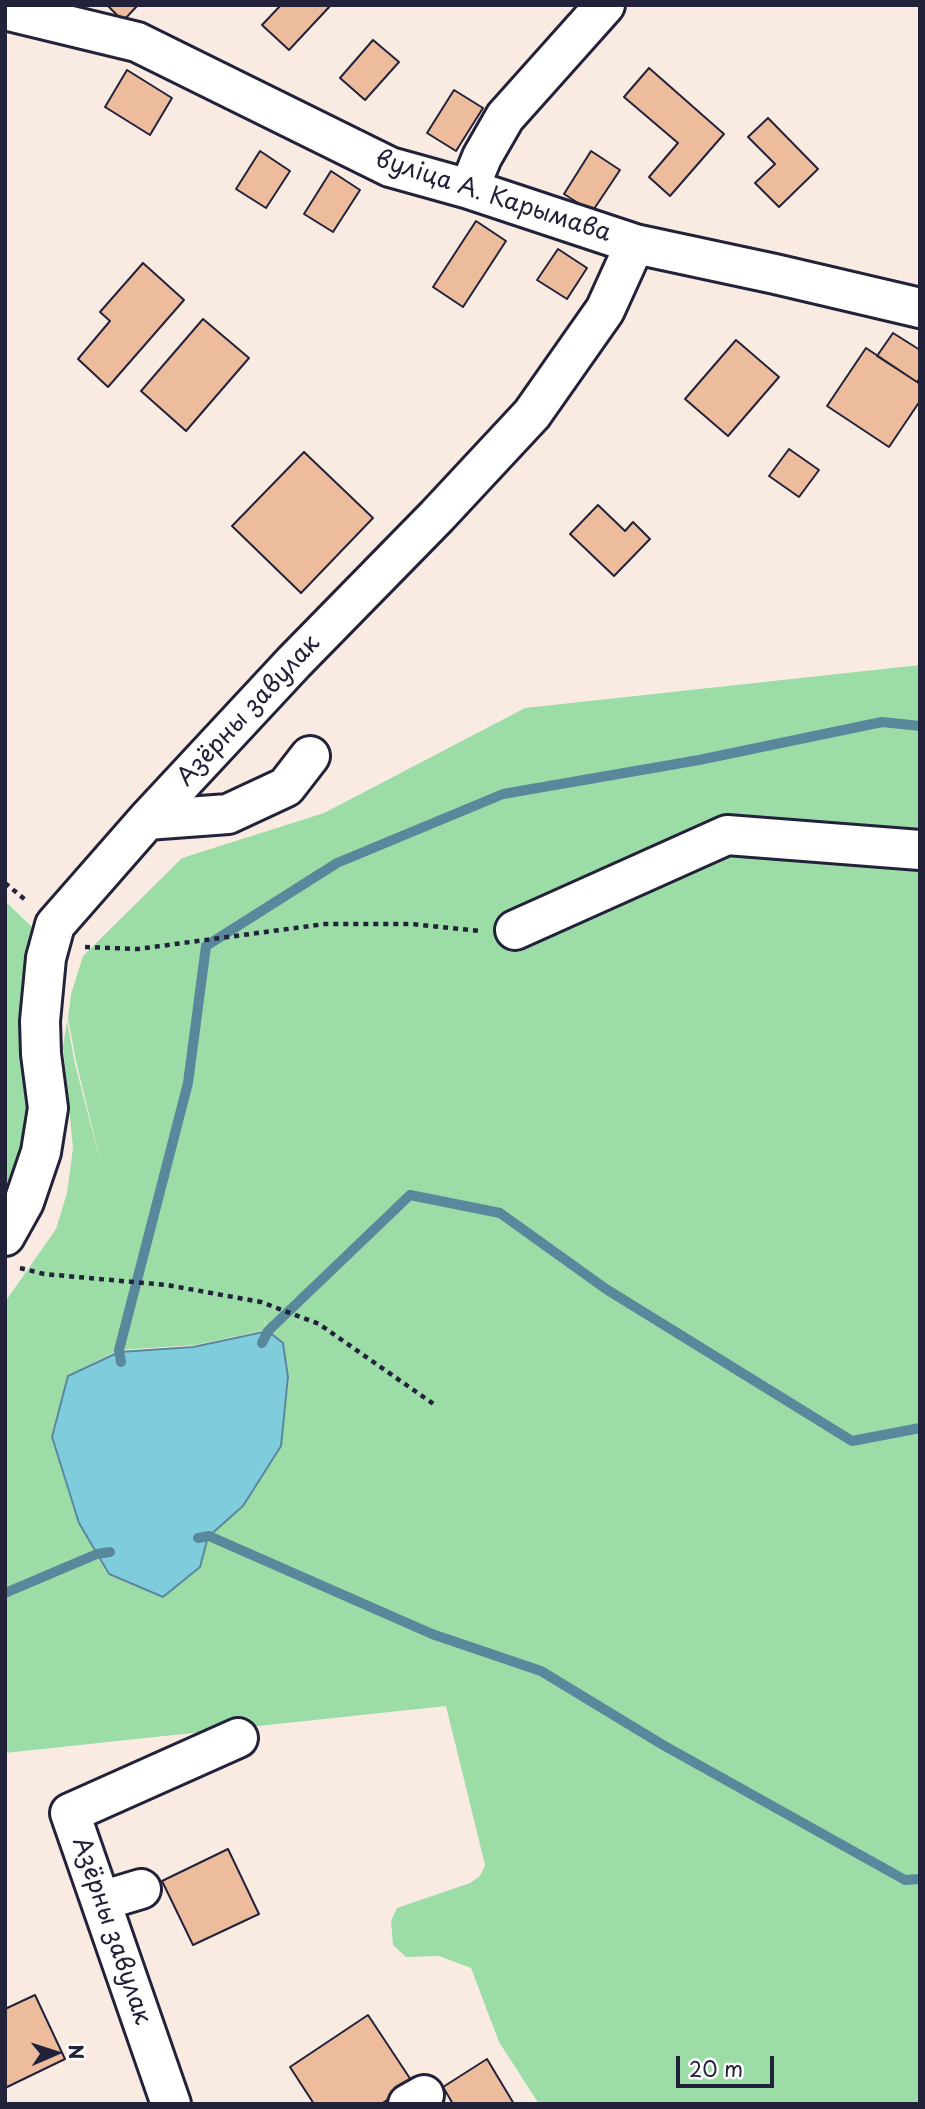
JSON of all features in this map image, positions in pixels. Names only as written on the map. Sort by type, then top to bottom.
[{"type":"street","points":[[469,189],[482,157],[505,117],[605,5]]},
{"type":"street","name":"вуліца А. Карымава","points":[[5,10],[136,42],[390,167],[469,189],[635,244],[920,308]]},
{"type":"street","name":"Азёрны завулак","points":[[12,1252],[43,1141],[48,1108],[40,1021],[46,958],[55,925],[147,820],[294,662],[532,414],[605,310],[635,244]]},
{"type":"street","points":[[147,820],[228,814],[286,787],[310,756]]},
{"type":"street","points":[[515,930],[727,835],[920,850]]},
{"type":"street","name":"Азёрны завулак","points":[[171,2104],[70,1813],[238,1738]]},
{"type":"street","points":[[101,1902],[141,1889]]},
{"type":"path","points":[[49,947],[138,949],[325,924],[412,924],[468,931],[515,930]]},
{"type":"path","points":[[12,1252],[44,1274],[167,1285],[261,1302],[318,1324],[435,1405]]},
{"type":"green space","points":[[920,665],[920,2104],[539,2104],[499,2042],[471,1968],[439,1956],[406,1957],[393,1945],[391,1921],[397,1908],[470,1883],[480,1876],[485,1865],[446,1706],[5,1753],[5,1599],[25,1578],[5,1597],[5,1302],[56,1229],[67,1193],[73,1148],[63,1047],[67,1021],[75,1064],[102,1168],[68,1019],[71,994],[83,956],[182,858],[324,813],[525,708]],"holes":[[[263,1313],[267,1330],[284,1343],[289,1378],[281,1446],[243,1507],[209,1536],[199,1568],[163,1598],[108,1575],[78,1522],[51,1437],[68,1375],[119,1350],[195,1345],[266,1330]]]},
{"type":"green space","points":[[5,901],[33,928],[21,1019],[30,1136],[5,1202]]},
{"type":"water","points":[[268,1331],[283,1343],[288,1377],[281,1446],[243,1506],[208,1537],[200,1567],[163,1597],[109,1574],[79,1523],[52,1437],[68,1376],[119,1352],[193,1347]]},
{"type":"building","points":[[107,5],[138,5],[123,21]]},
{"type":"building","points":[[281,5],[331,5],[289,50],[262,25]]},
{"type":"building","points":[[373,40],[399,62],[365,100],[340,78]]},
{"type":"building","points":[[649,68],[724,134],[670,196],[649,177],[678,143],[624,97]]},
{"type":"building","points":[[127,70],[172,98],[150,135],[105,107]]},
{"type":"building","points":[[454,90],[483,108],[456,151],[427,133]]},
{"type":"building","points":[[768,118],[818,169],[779,207],[755,183],[775,164],[748,137]]},
{"type":"building","points":[[260,151],[290,171],[266,208],[236,189]]},
{"type":"building","points":[[591,151],[620,170],[592,212],[564,194]]},
{"type":"building","points":[[331,171],[360,190],[333,232],[304,214]]},
{"type":"building","points":[[476,221],[506,241],[463,307],[433,287]]},
{"type":"building","points":[[558,249],[587,268],[567,299],[537,280]]},
{"type":"building","points":[[143,263],[184,300],[108,387],[78,359],[110,321],[100,312]]},
{"type":"building","points":[[203,319],[249,358],[186,431],[141,391]]},
{"type":"building","points":[[893,333],[920,350],[920,378],[917,382],[877,356]]},
{"type":"building","points":[[736,340],[779,377],[728,436],[685,399]]},
{"type":"building","points":[[866,348],[920,384],[920,401],[889,447],[827,406]]},
{"type":"building","points":[[789,449],[819,470],[799,497],[769,476]]},
{"type":"building","points":[[304,452],[373,518],[301,593],[232,526]]},
{"type":"building","points":[[598,505],[625,531],[633,522],[650,539],[614,576],[570,534]]},
{"type":"building","points":[[228,1849],[259,1914],[193,1945],[162,1881]]},
{"type":"building","points":[[35,1995],[65,2059],[5,2088],[5,2009]]},
{"type":"building","points":[[368,2015],[413,2083],[381,2104],[314,2104],[290,2067]]},
{"type":"building","points":[[487,2059],[514,2104],[453,2104],[443,2087]]},
{"type":"waterway","points":[[121,1362],[119,1350],[188,1083],[206,946],[337,863],[503,794],[699,760],[882,722],[920,726]]},
{"type":"waterway","points":[[262,1343],[268,1331],[410,1195],[500,1213],[606,1289],[852,1441],[920,1428]]},
{"type":"waterway","points":[[198,1538],[209,1536],[432,1634],[541,1671],[663,1745],[905,1880],[920,1879]]},
{"type":"waterway","points":[[5,1593],[97,1554],[110,1552]]}]
